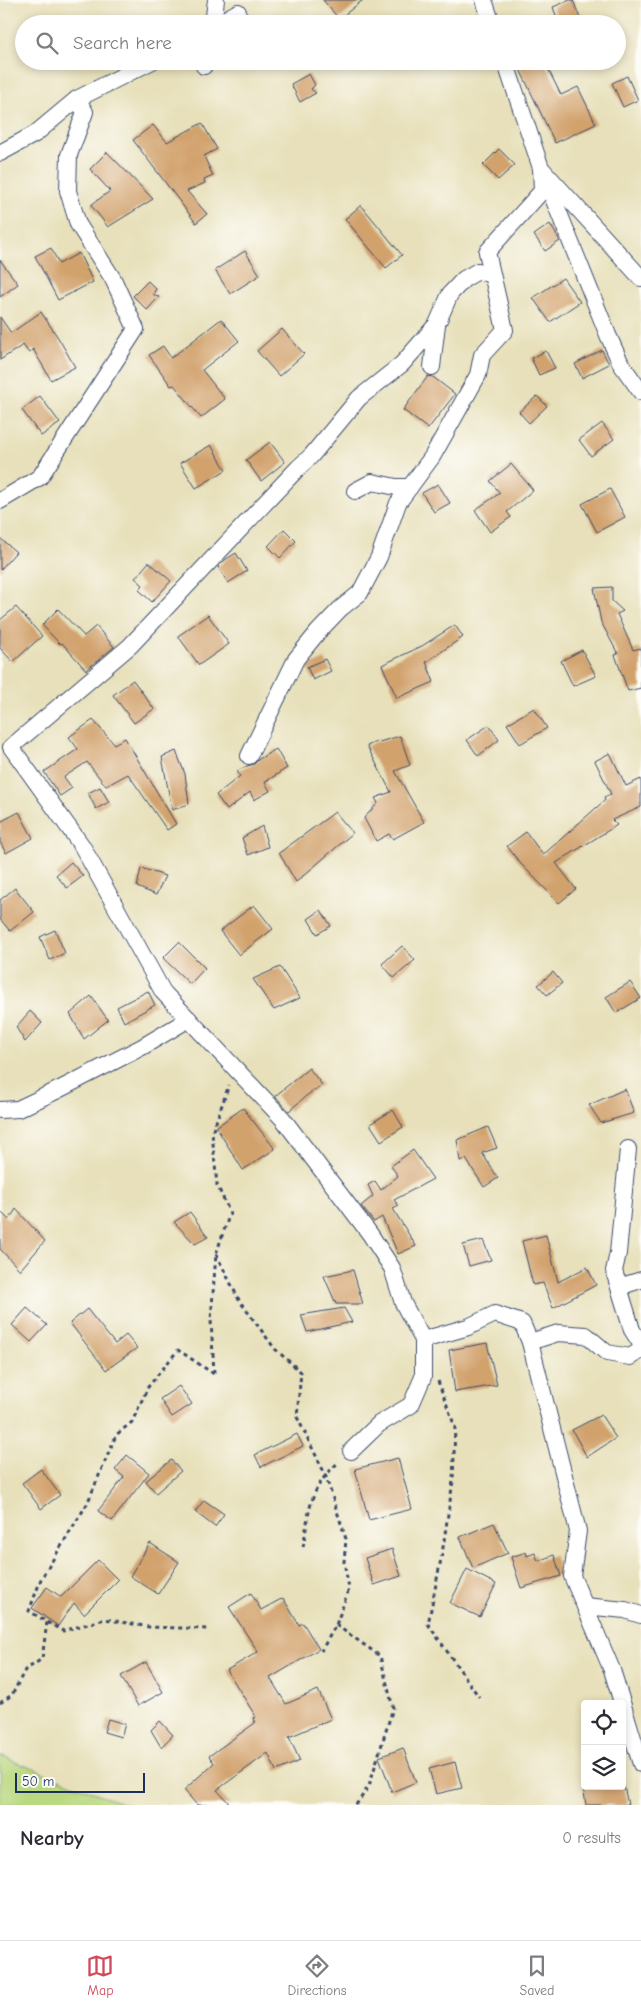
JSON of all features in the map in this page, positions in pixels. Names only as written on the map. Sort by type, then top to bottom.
[{"type":"street","points":[[214,15],[216,0]]},
{"type":"street","points":[[484,0],[489,15]]},
{"type":"street","points":[[233,15],[238,12]]},
{"type":"street","points":[[0,153],[36,134],[77,100],[135,70]]},
{"type":"street","points":[[508,70],[541,168],[608,335],[621,364],[641,392]]},
{"type":"street","points":[[0,501],[40,477],[136,329],[113,279],[78,224],[68,191],[69,156],[85,112],[77,100]]},
{"type":"street","points":[[249,756],[296,659],[340,609],[360,593],[379,557],[398,503],[432,457],[478,375],[482,355],[505,330],[487,252],[542,191],[541,168]]},
{"type":"street","points":[[541,168],[641,278]]},
{"type":"street","points":[[432,367],[437,324],[450,294],[464,279],[478,271],[492,275]]},
{"type":"street","points":[[351,1451],[379,1424],[411,1405],[423,1377],[424,1340],[403,1303],[392,1268],[370,1234],[282,1119],[237,1068],[163,992],[82,846],[6,743],[130,646],[311,456],[359,398],[402,364],[437,324]]},
{"type":"street","points":[[355,491],[372,482],[396,487],[410,487]]},
{"type":"street","points":[[0,1110],[18,1109],[58,1090],[142,1048],[189,1019]]},
{"type":"street","points":[[628,1149],[618,1253],[614,1270],[632,1330],[641,1344]]},
{"type":"street","points":[[619,1287],[641,1280]]},
{"type":"street","points":[[424,1340],[468,1326],[495,1314],[522,1323],[530,1342],[578,1531],[572,1576],[612,1670],[641,1764]]},
{"type":"street","points":[[530,1342],[558,1333],[586,1335],[607,1353],[630,1357],[641,1350]]},
{"type":"street","points":[[585,1606],[625,1610],[641,1615]]},
{"type":"path","points":[[209,1629],[149,1627],[105,1619],[63,1631],[29,1611],[42,1579],[87,1504],[116,1435],[132,1422],[148,1387],[178,1350],[214,1374],[211,1320],[216,1254],[230,1213],[217,1185],[212,1133],[222,1102],[237,1068]]},
{"type":"path","points":[[216,1254],[239,1300],[275,1349],[301,1372],[297,1417],[325,1474],[346,1538],[344,1562],[349,1589],[336,1625],[321,1651]]},
{"type":"path","points":[[436,1375],[455,1427],[453,1481],[442,1554],[428,1624],[479,1697]]},
{"type":"path","points":[[304,1547],[312,1496],[325,1474],[351,1451]]},
{"type":"path","points":[[0,1703],[12,1695],[25,1670],[42,1659],[47,1622]]},
{"type":"path","points":[[336,1625],[380,1656],[393,1708],[370,1786],[356,1805]]},
{"type":"green space","points":[[0,1756],[127,1805],[0,1805]]},
{"type":"building","points":[[323,0],[363,0],[344,15],[336,15]]},
{"type":"building","points":[[573,0],[579,15],[556,15],[553,7]]},
{"type":"building","points":[[520,70],[548,70],[561,95],[578,87],[596,124],[555,143]]},
{"type":"building","points":[[309,74],[315,85],[311,89],[316,93],[300,102],[291,84]]},
{"type":"building","points":[[627,76],[638,100],[623,107],[612,83]]},
{"type":"building","points":[[202,123],[217,149],[204,156],[213,176],[204,180],[205,183],[187,191],[207,214],[196,223],[133,140],[153,125],[167,142]]},
{"type":"building","points":[[499,149],[515,165],[498,180],[483,165]]},
{"type":"building","points":[[107,152],[153,199],[108,227],[91,205],[110,191],[90,169]]},
{"type":"building","points":[[361,205],[402,255],[386,268],[345,219]]},
{"type":"building","points":[[550,224],[560,241],[545,251],[534,235]]},
{"type":"building","points":[[51,248],[59,264],[79,253],[93,282],[58,300],[35,256]]},
{"type":"building","points":[[245,251],[260,275],[230,294],[215,270]]},
{"type":"building","points":[[0,260],[18,284],[0,297]]},
{"type":"building","points":[[563,278],[580,302],[550,322],[533,298]]},
{"type":"building","points":[[148,281],[156,289],[153,294],[159,297],[147,310],[133,296]]},
{"type":"building","points":[[41,312],[75,367],[51,380],[33,349],[29,353],[23,345],[0,360],[0,317],[11,333]]},
{"type":"building","points":[[221,319],[239,341],[202,370],[225,399],[201,418],[174,385],[171,386],[149,355],[163,346],[171,358]]},
{"type":"building","points":[[282,329],[304,354],[279,376],[257,351]]},
{"type":"building","points":[[602,350],[609,364],[582,378],[575,364]]},
{"type":"building","points":[[546,351],[555,368],[539,375],[531,358]]},
{"type":"building","points":[[428,376],[433,377],[455,394],[428,429],[403,410]]},
{"type":"building","points":[[40,396],[60,423],[41,436],[22,410]]},
{"type":"building","points":[[537,396],[547,406],[529,423],[519,412]]},
{"type":"building","points":[[602,423],[614,439],[591,456],[579,440]]},
{"type":"building","points":[[270,442],[285,462],[261,481],[246,460]]},
{"type":"building","points":[[211,445],[226,470],[196,488],[180,463]]},
{"type":"building","points":[[511,464],[533,490],[507,512],[511,517],[490,532],[475,510],[500,493],[490,481]]},
{"type":"building","points":[[438,484],[450,503],[434,512],[422,493]]},
{"type":"building","points":[[610,489],[625,517],[597,532],[582,504]]},
{"type":"building","points":[[284,529],[296,541],[280,558],[268,546]]},
{"type":"building","points":[[0,538],[16,552],[0,570]]},
{"type":"building","points":[[236,553],[247,571],[228,583],[218,567]]},
{"type":"building","points":[[149,562],[171,581],[152,602],[139,590],[143,585],[135,578]]},
{"type":"building","points":[[612,587],[612,601],[623,611],[617,614],[633,650],[641,648],[641,688],[628,691],[615,655],[618,654],[601,622],[594,588]]},
{"type":"building","points":[[16,607],[42,636],[13,662],[0,648],[0,620]]},
{"type":"building","points":[[58,609],[84,636],[96,626],[114,647],[86,670],[62,643],[60,644],[42,625]]},
{"type":"building","points":[[208,615],[229,644],[199,665],[178,636]]},
{"type":"building","points":[[455,625],[463,637],[426,662],[434,682],[397,698],[382,665],[422,646]]},
{"type":"building","points":[[582,650],[596,676],[573,686],[561,661]]},
{"type":"building","points":[[325,659],[331,671],[313,680],[307,667]]},
{"type":"building","points":[[133,680],[154,709],[134,723],[113,695]]},
{"type":"building","points":[[534,708],[547,728],[520,744],[507,724]]},
{"type":"building","points":[[93,720],[114,744],[125,738],[176,824],[167,830],[128,774],[106,786],[87,762],[64,777],[72,788],[60,796],[44,772],[78,749],[69,737]]},
{"type":"building","points":[[489,725],[499,740],[478,756],[467,740]]},
{"type":"building","points":[[400,736],[410,765],[395,771],[424,822],[393,839],[389,834],[376,841],[364,818],[378,803],[375,798],[391,792],[367,746],[378,741]]},
{"type":"building","points":[[276,749],[287,768],[265,782],[270,791],[254,800],[250,792],[227,810],[216,795],[240,776],[237,771],[254,764]]},
{"type":"building","points":[[176,751],[185,774],[189,804],[172,810],[162,757]]},
{"type":"building","points":[[610,753],[626,786],[641,779],[641,807],[612,820],[617,825],[556,863],[576,889],[559,903],[520,863],[507,846],[526,832],[543,855],[605,800],[604,797],[611,794],[595,761]]},
{"type":"building","points":[[100,787],[109,802],[96,809],[88,793]]},
{"type":"building","points":[[19,812],[33,838],[6,853],[0,842],[0,822]]},
{"type":"building","points":[[335,812],[353,833],[296,882],[279,853]]},
{"type":"building","points":[[262,826],[268,847],[248,855],[242,838]]},
{"type":"building","points":[[71,862],[83,876],[67,888],[56,875]]},
{"type":"building","points":[[141,868],[165,876],[156,895],[137,887]]},
{"type":"building","points":[[15,888],[34,912],[10,931],[0,919],[0,900]]},
{"type":"building","points":[[254,905],[273,929],[239,955],[220,931]]},
{"type":"building","points":[[321,910],[331,926],[317,934],[308,919]]},
{"type":"building","points":[[55,930],[65,953],[50,960],[40,937]]},
{"type":"building","points":[[179,942],[205,968],[190,984],[163,958]]},
{"type":"building","points":[[402,946],[415,960],[394,978],[382,964]]},
{"type":"building","points":[[280,967],[300,998],[274,1010],[253,979]]},
{"type":"building","points":[[553,972],[562,983],[547,995],[538,985]]},
{"type":"building","points":[[630,982],[641,998],[616,1013],[606,997]]},
{"type":"building","points":[[148,991],[155,1005],[124,1022],[117,1007]]},
{"type":"building","points":[[91,996],[108,1020],[84,1039],[70,1014]]},
{"type":"building","points":[[30,1011],[42,1023],[25,1042],[16,1027]]},
{"type":"building","points":[[309,1068],[322,1085],[289,1111],[275,1096]]},
{"type":"building","points":[[625,1089],[634,1113],[601,1123],[589,1105]]},
{"type":"building","points":[[243,1108],[275,1149],[243,1170],[216,1127]]},
{"type":"building","points":[[393,1110],[403,1127],[381,1141],[370,1124]]},
{"type":"building","points":[[488,1127],[497,1148],[482,1153],[498,1178],[484,1187],[466,1159],[460,1161],[457,1140]]},
{"type":"building","points":[[413,1150],[433,1179],[394,1200],[399,1206],[393,1209],[416,1246],[398,1254],[382,1217],[374,1222],[361,1206],[373,1196],[368,1185],[375,1181],[381,1190],[398,1176],[391,1166]]},
{"type":"building","points":[[16,1209],[45,1241],[20,1270],[0,1249],[0,1211],[9,1220]]},
{"type":"building","points":[[190,1212],[208,1237],[195,1244],[174,1222]]},
{"type":"building","points":[[546,1235],[558,1282],[587,1267],[596,1285],[553,1308],[543,1283],[533,1285],[522,1241]]},
{"type":"building","points":[[483,1240],[491,1260],[469,1266],[463,1245]]},
{"type":"building","points":[[353,1270],[363,1304],[336,1304],[324,1276]]},
{"type":"building","points":[[27,1308],[47,1325],[31,1342],[12,1325]]},
{"type":"building","points":[[344,1308],[352,1322],[307,1332],[301,1315]]},
{"type":"building","points":[[87,1309],[115,1344],[126,1335],[137,1348],[106,1370],[70,1323]]},
{"type":"building","points":[[487,1343],[497,1385],[455,1392],[449,1350]]},
{"type":"building","points":[[179,1386],[192,1404],[172,1417],[160,1399]]},
{"type":"building","points":[[601,1415],[616,1438],[587,1457],[572,1430]]},
{"type":"building","points":[[297,1434],[303,1446],[261,1467],[255,1455]]},
{"type":"building","points":[[127,1455],[149,1473],[112,1521],[98,1511],[124,1477],[115,1470]]},
{"type":"building","points":[[398,1458],[412,1509],[369,1520],[355,1469]]},
{"type":"building","points":[[171,1460],[181,1471],[156,1493],[146,1481]]},
{"type":"building","points":[[41,1469],[60,1495],[41,1509],[22,1483]]},
{"type":"building","points":[[204,1500],[224,1514],[215,1527],[195,1512]]},
{"type":"building","points":[[494,1523],[508,1553],[473,1568],[460,1537]]},
{"type":"building","points":[[150,1543],[179,1562],[158,1594],[130,1576]]},
{"type":"building","points":[[392,1549],[401,1576],[374,1585],[365,1558]]},
{"type":"building","points":[[526,1552],[527,1556],[535,1553],[538,1561],[554,1555],[561,1576],[521,1588],[511,1557]]},
{"type":"building","points":[[98,1560],[118,1580],[84,1614],[74,1603],[58,1626],[32,1608],[47,1587],[61,1597]]},
{"type":"building","points":[[467,1569],[496,1584],[480,1617],[450,1603]]},
{"type":"building","points":[[251,1593],[261,1610],[283,1598],[299,1625],[303,1623],[319,1649],[270,1678],[286,1704],[318,1690],[331,1719],[289,1737],[300,1761],[276,1771],[268,1753],[217,1790],[231,1805],[197,1805],[184,1790],[214,1763],[209,1756],[255,1723],[253,1718],[256,1717],[227,1670],[258,1652],[229,1607]]},
{"type":"building","points":[[146,1662],[163,1692],[138,1706],[121,1676]]},
{"type":"building","points":[[108,1719],[125,1724],[121,1737],[104,1732]]},
{"type":"building","points":[[160,1721],[173,1735],[161,1747],[151,1730]]},
{"type":"building","points":[[403,1748],[416,1782],[392,1792],[379,1757]]},
{"type":"building","points":[[455,1762],[462,1788],[436,1794],[429,1769]]},
{"type":"building","points":[[584,1790],[625,1790],[628,1805],[586,1805]]}]
